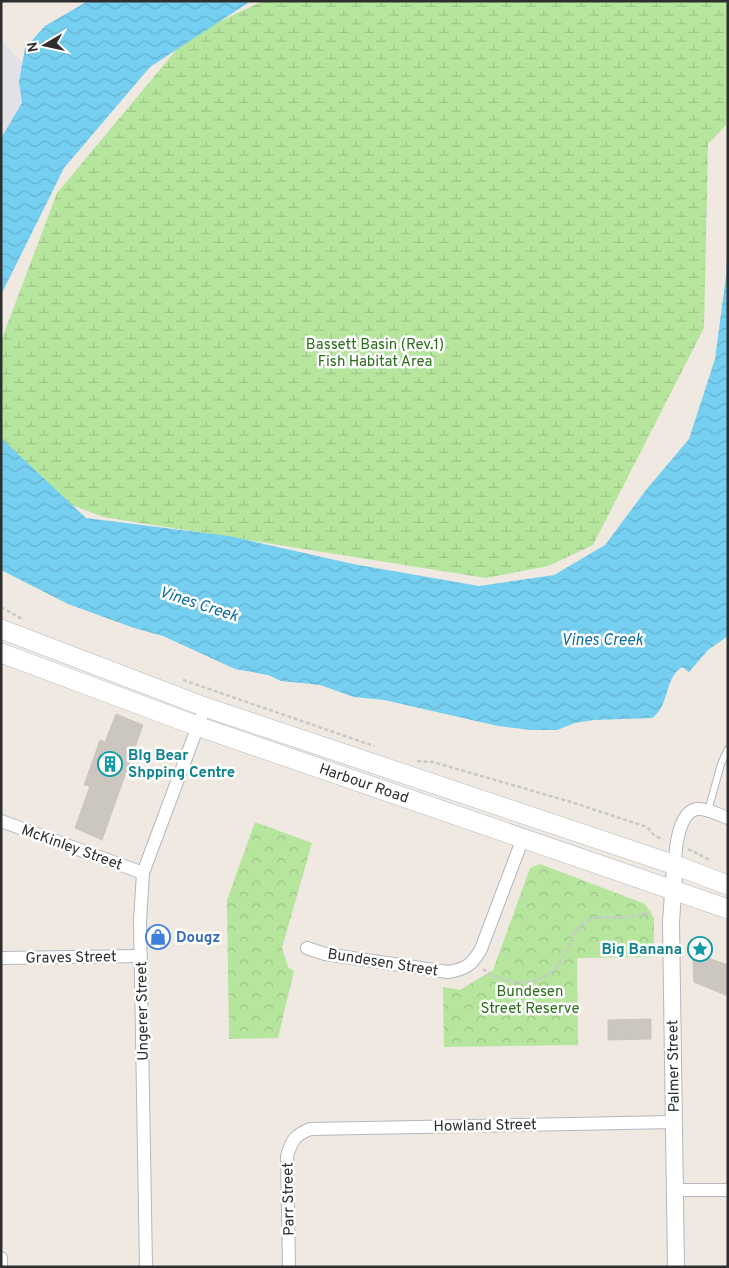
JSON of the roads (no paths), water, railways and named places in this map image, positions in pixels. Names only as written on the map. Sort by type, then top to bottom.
[{"type":"main road","name":"Harbour Road","points":[[1,629],[205,706],[728,885]]},
{"type":"main road","name":"Harbour Road","points":[[1,652],[197,726],[728,909]]},
{"type":"street","name":"Ungerer Street","points":[[146,1267],[140,921],[144,873],[205,706]]},
{"type":"street","points":[[674,865],[676,844],[685,818],[695,810],[708,811],[728,818]]},
{"type":"street","name":"McKinley Street","points":[[1,821],[144,873]]},
{"type":"street","name":"Bundesen Street","points":[[307,948],[325,954],[448,972],[460,970],[475,960],[481,949],[523,838]]},
{"type":"street","name":"Palmer Street","points":[[674,865],[671,922],[676,1267]]},
{"type":"street","name":"Graves Street","points":[[1,958],[141,956]]},
{"type":"street","name":"Howland Street","points":[[298,1134],[310,1129],[326,1128],[674,1122]]},
{"type":"street","name":"Parr Street","points":[[289,1267],[287,1156],[292,1142],[298,1134]]},
{"type":"street","points":[[675,1190],[728,1190]]},
{"type":"street","points":[[1,1258],[1,1267]]},
{"type":"lane","points":[[708,811],[721,764],[728,749]]},
{"type":"water","points":[[88,1],[251,1],[150,67],[64,168],[1,295],[1,138],[22,103],[19,82],[25,48],[45,26]]},
{"type":"water","name":"Vines Creek","points":[[728,237],[728,636],[708,650],[689,672],[682,667],[676,672],[669,685],[662,707],[652,718],[594,720],[575,723],[557,730],[531,730],[498,726],[384,700],[354,697],[320,685],[281,681],[268,675],[235,669],[163,636],[134,628],[68,604],[1,570],[1,438],[86,518],[229,536],[353,564],[479,586],[554,575],[605,545],[646,490],[689,439],[715,359],[726,276]]},
{"type":"place","name":"BIg Bear Shpping Centre","points":[[110,764]]},
{"type":"place","name":"Dougz","points":[[158,937]]},
{"type":"place","name":"Big Banana","points":[[700,949]]},
{"type":"park label","name":"Bassett Basin (Rev.1) Fish Habitat Area","points":[[375,352]]},
{"type":"park label","name":"Bundesen Street Reserve","points":[[530,1000]]}]
